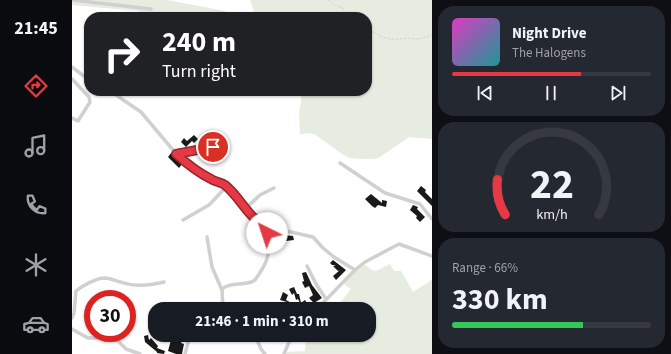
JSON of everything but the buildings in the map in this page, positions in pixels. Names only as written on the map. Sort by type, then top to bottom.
[{"type":"street","points":[[72,0],[151,9]]},
{"type":"street","points":[[72,67],[84,76]]},
{"type":"street","points":[[72,79],[84,92]]},
{"type":"street","points":[[72,118],[78,121],[90,102],[88,96]]},
{"type":"street","points":[[117,96],[141,112],[176,154],[204,175],[226,187],[255,219],[266,226],[313,237],[328,253],[354,270]]},
{"type":"street","points":[[176,154],[213,147]]},
{"type":"street","points":[[340,163],[385,193],[420,204],[432,218]]},
{"type":"street","points":[[183,220],[209,204],[226,187]]},
{"type":"street","points":[[245,209],[260,195],[274,188]]},
{"type":"street","points":[[222,290],[225,286],[252,282],[263,269],[267,262],[269,250],[266,226]]},
{"type":"street","points":[[207,237],[212,267],[222,290],[223,302]]},
{"type":"street","points":[[323,302],[354,270],[365,262],[400,244],[432,256]]},
{"type":"street","points":[[307,266],[326,299]]},
{"type":"street","points":[[72,318],[74,313],[76,291],[96,281],[104,278],[136,286],[164,282]]},
{"type":"street","points":[[72,329],[92,339],[107,334],[112,335],[126,349],[128,354]]},
{"type":"street","points":[[185,354],[188,342]]},
{"type":"street","points":[[258,342],[261,350],[265,354]]},
{"type":"street","points":[[284,354],[289,342]]},
{"type":"street","points":[[126,349],[140,354]]},
{"type":"path","points":[[329,0],[334,5],[343,8],[344,12]]},
{"type":"path","points":[[372,30],[388,39],[416,39],[432,36]]},
{"type":"shaded area","points":[[73,0],[167,0],[225,12],[140,12],[72,5]]},
{"type":"shaded area","points":[[250,0],[432,0],[432,139],[409,137],[380,157],[374,159],[362,159],[350,158],[342,154],[316,135],[310,133],[300,134],[299,111],[301,96],[372,96],[372,12],[254,12]]},
{"type":"shaded area","points":[[390,264],[394,271],[401,271],[413,292],[432,280],[432,354],[286,354],[287,352],[305,351],[306,342],[376,342],[376,302],[341,302],[351,289],[344,284],[356,270],[365,265],[376,271]]},
{"type":"route","points":[[213,147],[176,154],[204,175],[224,184],[250,215],[266,226],[267,233]]}]
